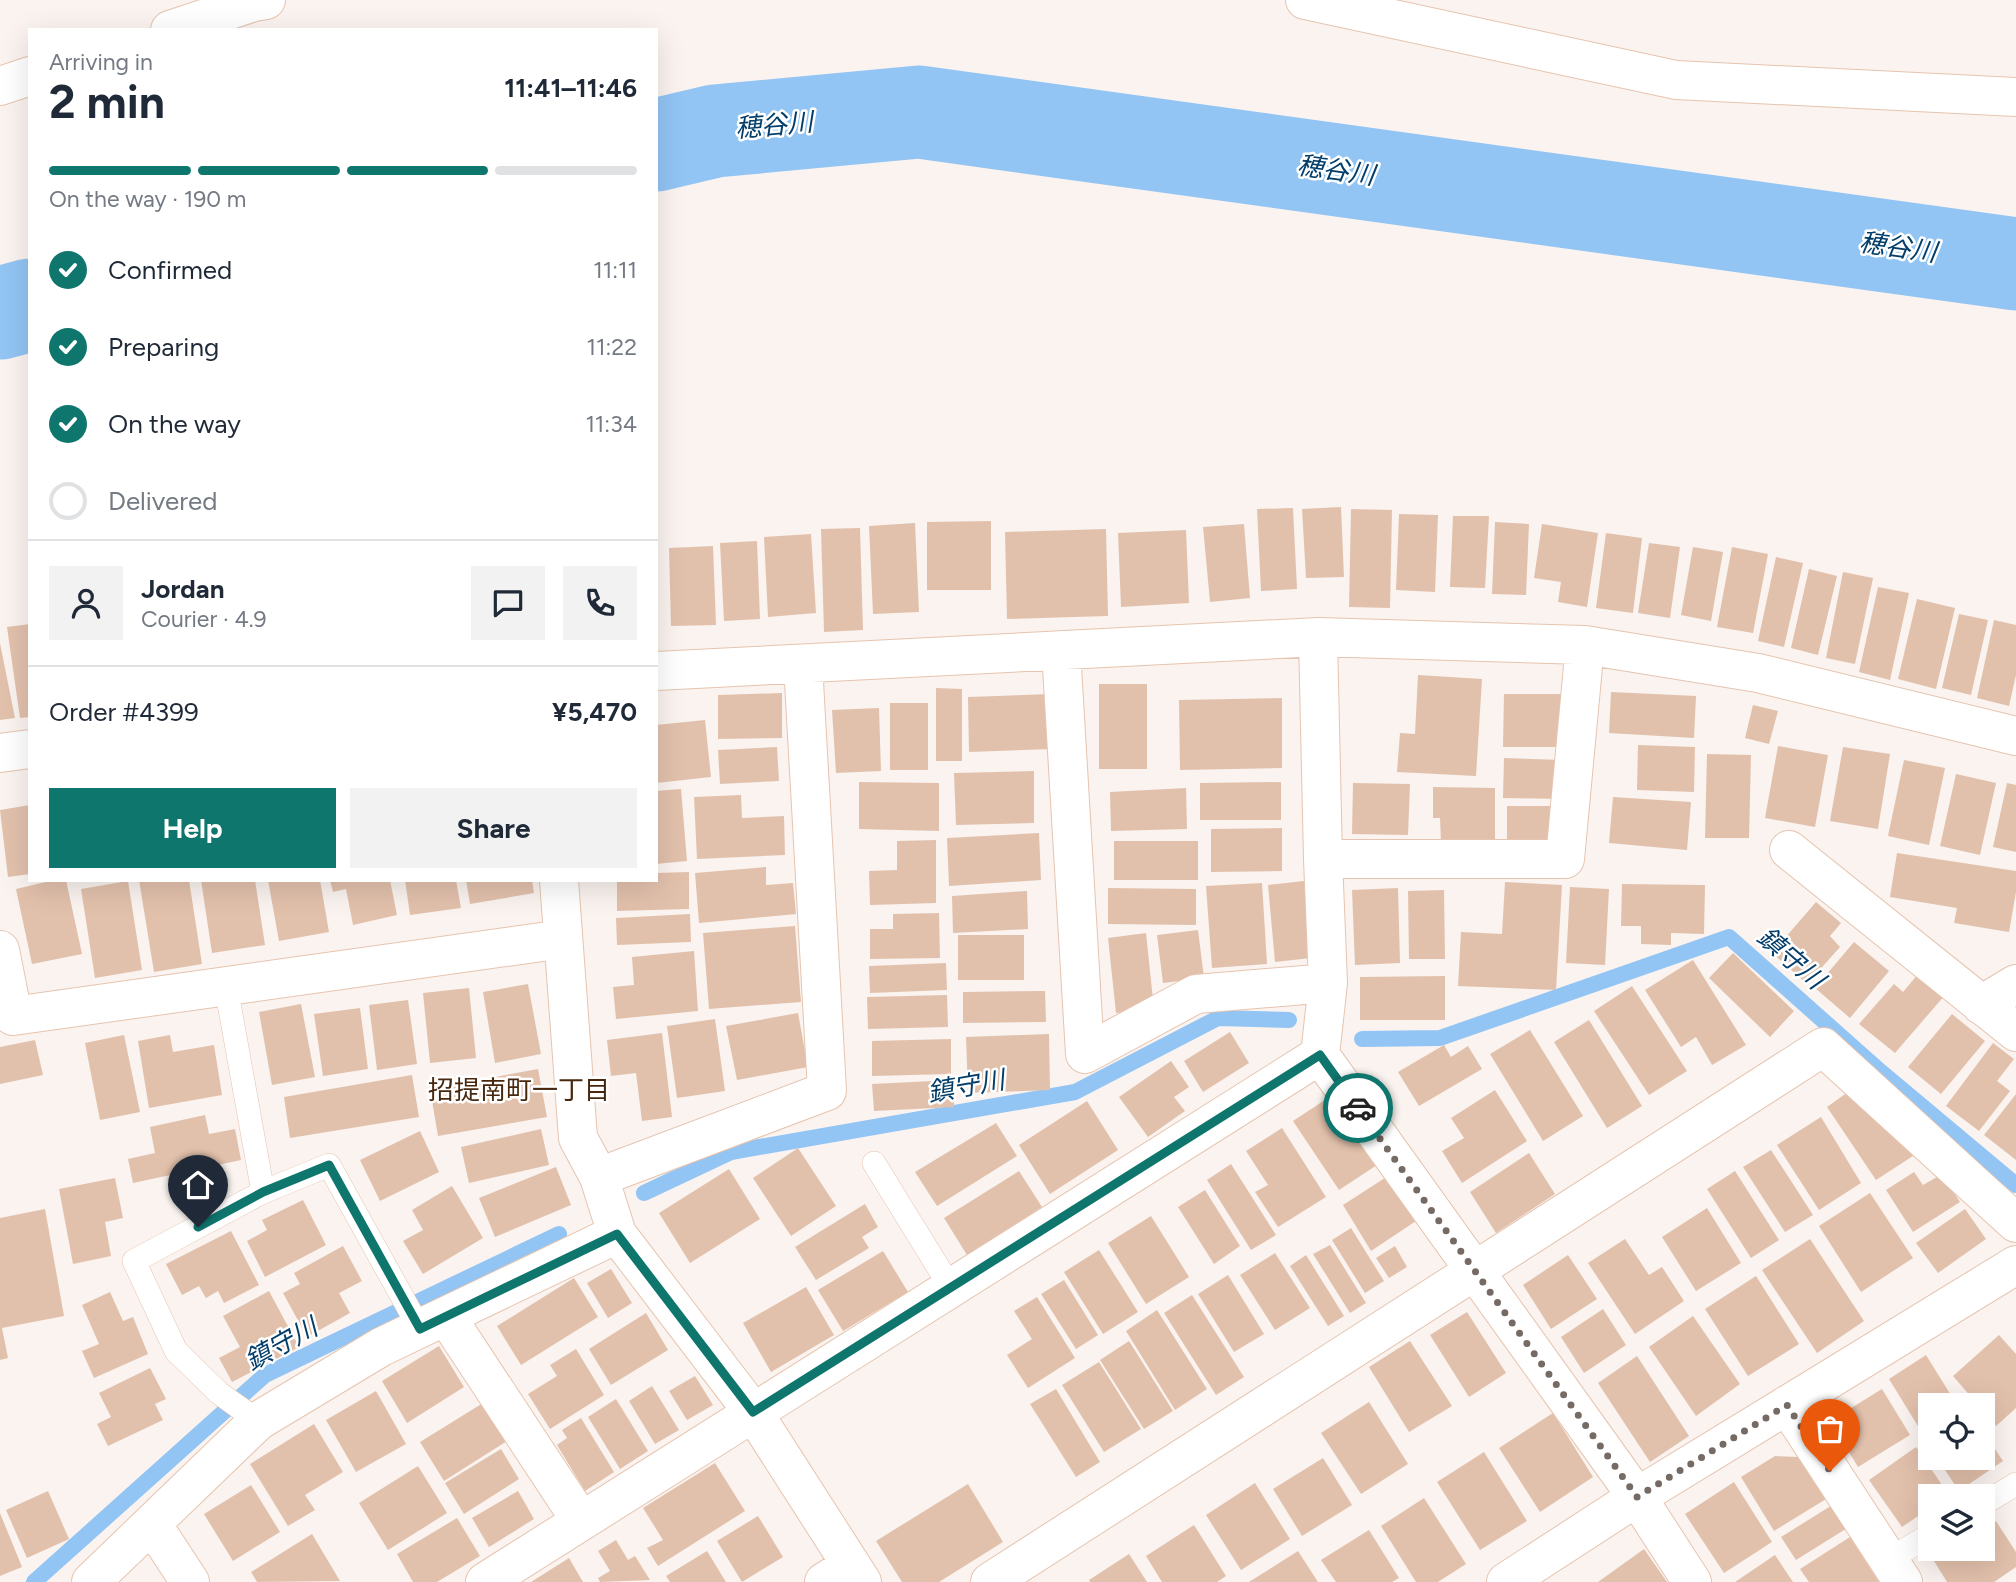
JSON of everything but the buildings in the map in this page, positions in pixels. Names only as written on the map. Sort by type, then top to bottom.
[{"type":"street","points":[[176,28],[266,0]]},
{"type":"street","points":[[1305,0],[1676,80],[2016,97]]},
{"type":"street","points":[[0,86],[28,77]]},
{"type":"street","points":[[1318,637],[1328,983],[1320,1055],[1637,1497],[1692,1582]]},
{"type":"street","points":[[658,671],[1318,637],[1585,645],[1758,673],[2016,736]]},
{"type":"street","points":[[1323,859],[1565,859],[1585,645]]},
{"type":"street","points":[[1061,650],[1085,1054],[1196,994],[1328,983]]},
{"type":"street","points":[[599,1177],[827,1091],[803,664]]},
{"type":"street","points":[[0,753],[28,749]]},
{"type":"street","points":[[1789,850],[2016,1032]]},
{"type":"street","points":[[559,882],[578,1138],[599,1177],[617,1234],[753,1412],[846,1576]]},
{"type":"street","points":[[0,950],[13,1017],[563,939]]},
{"type":"street","points":[[1981,1005],[2016,984]]},
{"type":"street","points":[[990,1582],[1823,1047],[2016,1223]]},
{"type":"street","points":[[485,1582],[1320,1055]]},
{"type":"street","points":[[91,1582],[152,1524],[251,1416],[381,1347],[420,1314],[617,1234]]},
{"type":"street","points":[[1506,1582],[1637,1497],[2016,1265]]},
{"type":"street","points":[[420,1314],[582,1521]]},
{"type":"street","points":[[1787,1405],[1896,1571]]},
{"type":"street","points":[[152,1524],[190,1582]]},
{"type":"lane","points":[[226,987],[263,1192]]},
{"type":"lane","points":[[874,1163],[951,1288]]},
{"type":"lane","points":[[251,1416],[219,1393],[176,1352],[134,1261],[263,1192],[329,1165],[420,1314]]},
{"type":"lane","points":[[1995,1497],[2016,1484]]},
{"type":"lane","points":[[1896,1571],[1918,1548]]},
{"type":"waterway","name":"穂谷川","points":[[658,145],[715,131],[919,112],[2016,264]]},
{"type":"waterway","name":"穂谷川","points":[[0,313],[28,306]]},
{"type":"waterway","name":"鎮守川","points":[[1362,1039],[1440,1038],[1729,937],[1881,1072],[2016,1185]]},
{"type":"waterway","name":"鎮守川","points":[[644,1193],[731,1152],[1075,1092],[1218,1018],[1289,1020]]},
{"type":"waterway","name":"鎮守川","points":[[34,1582],[265,1375],[559,1234]]},
{"type":"way so far","points":[[1358,1108],[1637,1497],[1787,1405],[1830,1471]]},
{"type":"district","name":"招提南町一丁目","points":[[519,1090]]},
{"type":"route","points":[[198,1227],[263,1192],[329,1165],[420,1329],[617,1234],[753,1412],[1320,1055],[1358,1108]]}]
